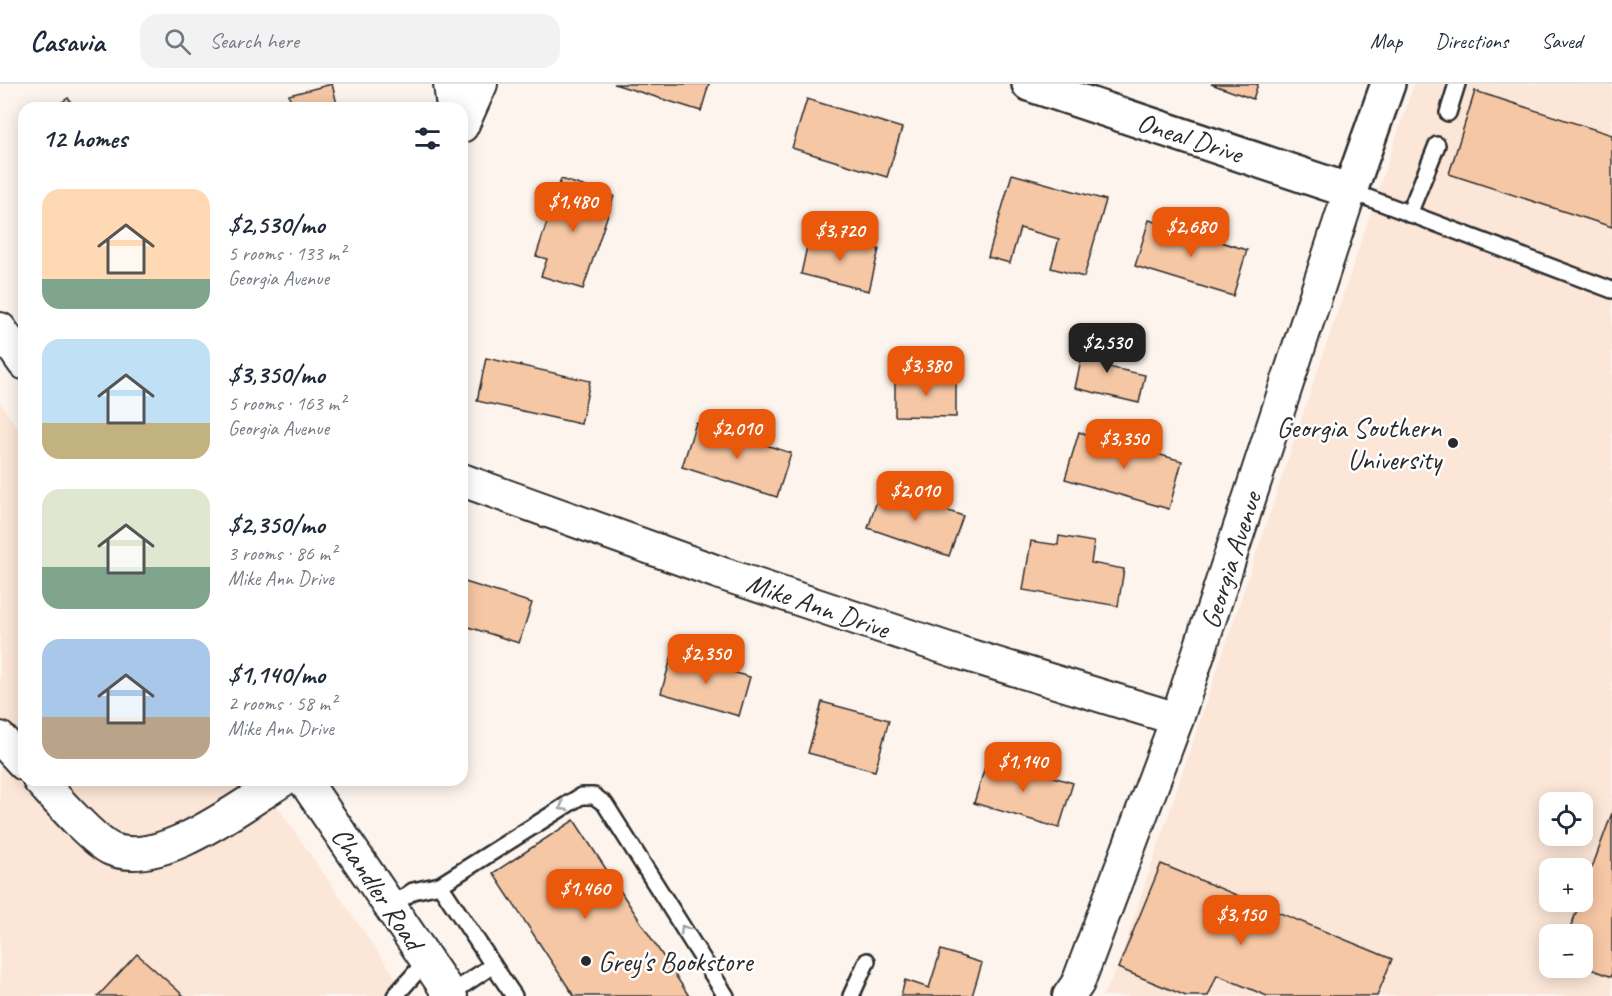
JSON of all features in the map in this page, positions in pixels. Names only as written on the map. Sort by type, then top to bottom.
[{"type":"street","points":[[450,84],[452,102]]},
{"type":"street","points":[[468,113],[481,84]]},
{"type":"street","name":"Oneal Drive","points":[[1029,84],[1350,190]]},
{"type":"street","name":"Georgia Avenue","points":[[1069,996],[1078,982],[1177,719],[1350,190],[1388,84]]},
{"type":"street","points":[[0,329],[18,354]]},
{"type":"street","name":"Mike Ann Drive","points":[[468,482],[723,574],[961,653],[1177,719]]},
{"type":"street","points":[[0,738],[18,758]]},
{"type":"street","points":[[45,786],[108,848],[125,854],[151,852],[186,839],[273,786]]},
{"type":"street","name":"Chandler Road","points":[[308,786],[451,995]]},
{"type":"lane","points":[[1448,113],[1457,84]]},
{"type":"lane","points":[[1409,214],[1437,145]]},
{"type":"lane","points":[[1350,190],[1612,290]]},
{"type":"lane","points":[[390,906],[412,891],[440,885],[581,796],[594,796],[605,804],[726,996]]},
{"type":"lane","points":[[440,885],[513,996]]},
{"type":"lane","points":[[395,996],[427,960]]},
{"type":"lane","points":[[851,996],[867,961]]},
{"type":"lane","points":[[451,995],[493,965]]},
{"type":"shaded area","name":"Georgia Southern University","points":[[1414,84],[1612,84],[1612,996],[1102,996],[1116,971]]},
{"type":"shaded area","points":[[0,403],[18,429],[18,786],[263,786],[408,996],[0,996]]},
{"type":"building","points":[[332,84],[336,102],[291,102],[289,95]]},
{"type":"building","points":[[614,84],[709,84],[701,111]]},
{"type":"building","points":[[1211,84],[1258,84],[1253,99]]},
{"type":"building","points":[[1475,91],[1612,135],[1612,227],[1449,174]]},
{"type":"building","points":[[807,99],[902,128],[887,177],[792,148]]},
{"type":"building","points":[[1012,174],[1106,200],[1084,277],[1051,268],[1059,239],[1020,228],[1010,263],[988,257]]},
{"type":"building","points":[[561,179],[614,196],[583,289],[541,276],[547,259],[536,256]]},
{"type":"building","points":[[1149,220],[1247,250],[1233,296],[1135,266]]},
{"type":"building","points":[[810,233],[879,249],[869,291],[801,274]]},
{"type":"building","points":[[1086,338],[1113,344],[1108,367],[1145,375],[1139,403],[1075,388]]},
{"type":"building","points":[[486,358],[590,381],[581,424],[477,401]]},
{"type":"building","points":[[895,378],[956,379],[956,417],[895,416]]},
{"type":"building","points":[[696,423],[791,453],[777,497],[682,467]]},
{"type":"building","points":[[1079,432],[1182,461],[1169,509],[1065,479]]},
{"type":"building","points":[[881,488],[963,516],[949,556],[868,528]]},
{"type":"building","points":[[1059,536],[1094,542],[1091,563],[1124,569],[1118,606],[1023,590],[1031,541],[1058,545]]},
{"type":"building","points":[[468,583],[532,603],[519,643],[468,627]]},
{"type":"building","points":[[672,655],[750,677],[739,716],[661,693]]},
{"type":"building","points":[[822,702],[889,720],[875,771],[808,753]]},
{"type":"building","points":[[988,757],[1073,783],[1059,828],[974,803]]},
{"type":"building","points":[[1612,813],[1612,977],[1593,970],[1593,924],[1572,924],[1576,912],[1593,912],[1593,865]]},
{"type":"building","points":[[574,820],[689,996],[574,996],[493,873]]},
{"type":"building","points":[[1161,864],[1392,959],[1377,996],[1267,996],[1217,975],[1208,996],[1186,996],[1118,968]]},
{"type":"building","points":[[941,950],[982,963],[972,996],[901,996],[905,980],[929,988]]},
{"type":"building","points":[[137,954],[184,996],[98,996]]},
{"type":"place","name":"Georgia Southern University","points":[[1453,443]]},
{"type":"place","name":"Grey's Bookstore","points":[[586,961]]}]
